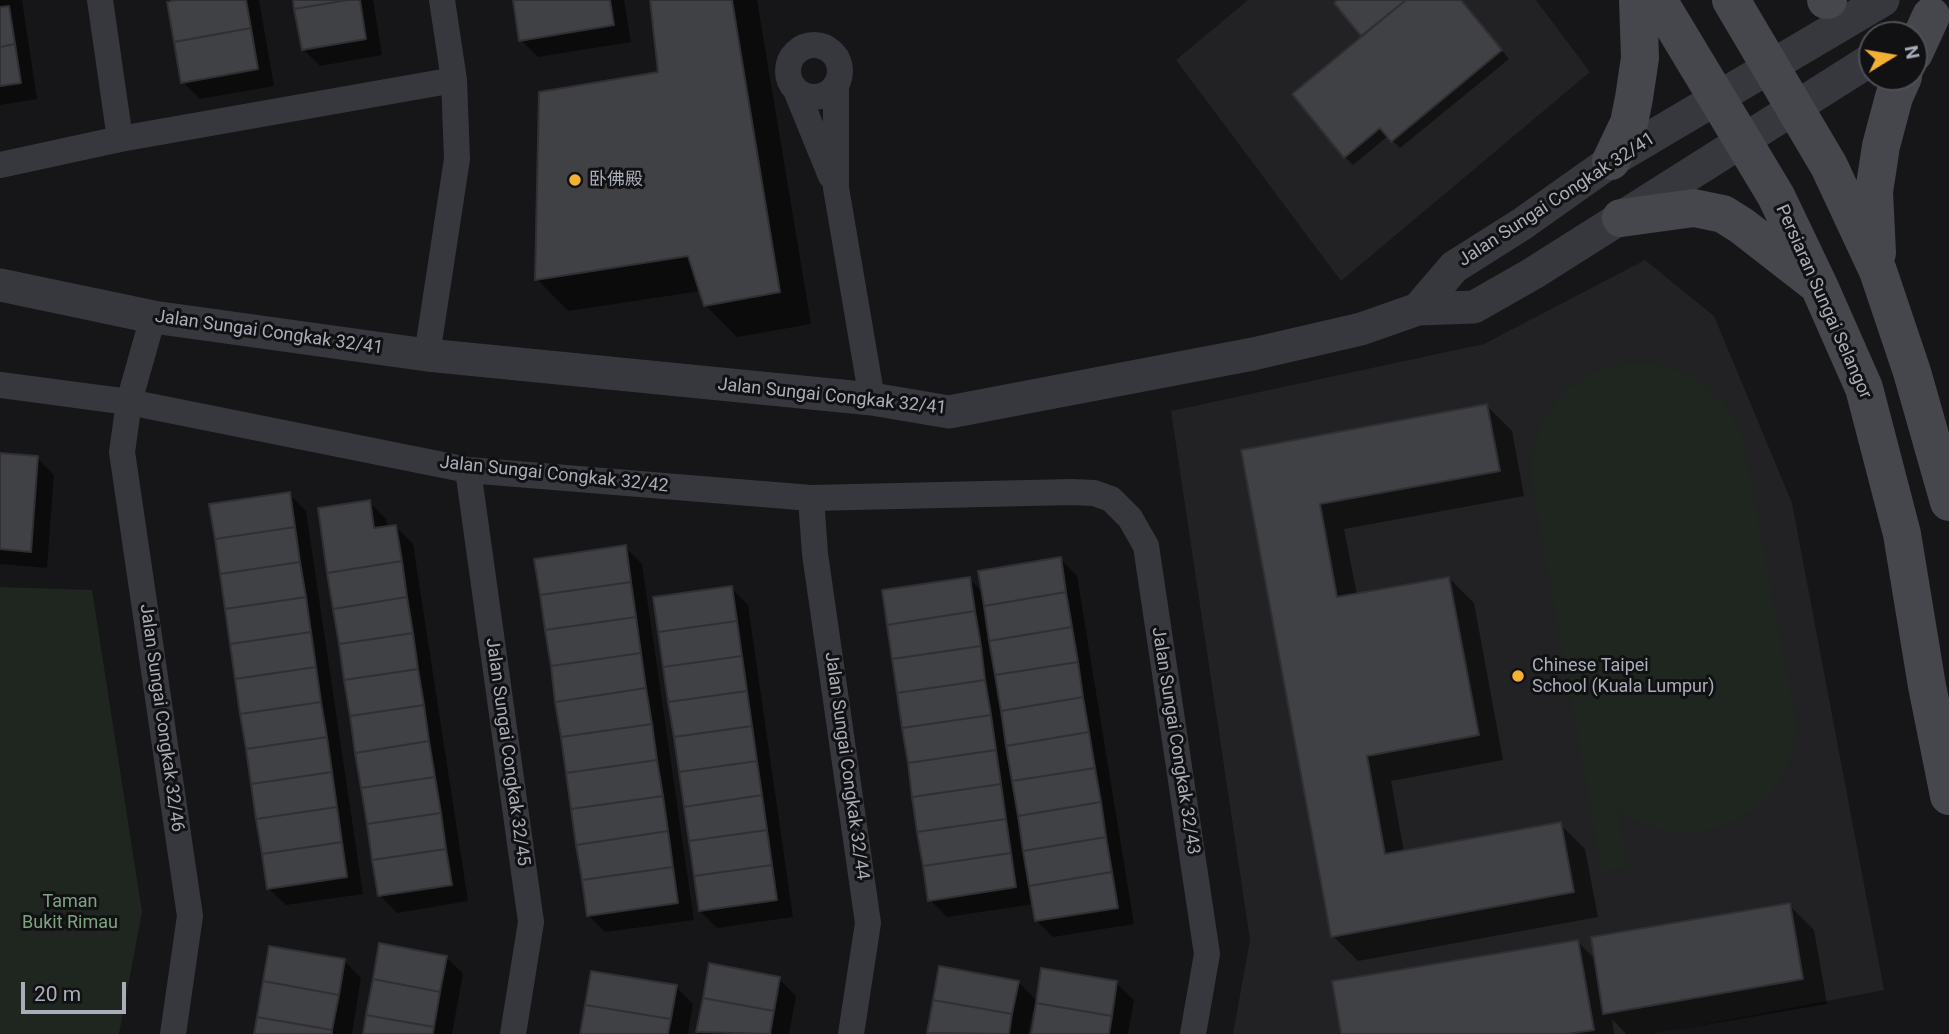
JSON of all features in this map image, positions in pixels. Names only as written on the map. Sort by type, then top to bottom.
[{"type":"main road","points":[[1611,161],[1629,123],[1634,99],[1640,58],[1638,0]]},
{"type":"main road","name":"Persiaran Sungai Selangor","points":[[1658,0],[1776,196],[1864,388],[1902,534],[1927,686],[1949,796]]},
{"type":"main road","points":[[1731,0],[1829,166],[1878,271],[1912,372],[1949,502]]},
{"type":"main road","points":[[1878,271],[1874,192],[1881,146],[1897,91]]},
{"type":"main road","points":[[1622,218],[1694,208],[1723,215],[1742,226],[1819,286]]},
{"type":"street","points":[[100,0],[120,139]]},
{"type":"street","points":[[427,355],[457,159],[454,80],[442,0]]},
{"type":"street","name":"Jalan Sungai Congkak 32/41","points":[[0,285],[153,317],[427,355],[872,400],[949,412],[1253,354],[1361,329],[1418,309],[1454,267],[1522,224],[1611,161],[1883,0]]},
{"type":"street","points":[[836,188],[788,76],[790,60],[794,53],[809,46],[822,47],[835,56],[839,71],[836,85],[836,188],[872,400]]},
{"type":"street","points":[[1418,309],[1474,307],[1622,218],[1858,68]]},
{"type":"street","points":[[0,165],[120,139],[454,80]]},
{"type":"street","points":[[796,90],[816,97],[836,85]]},
{"type":"street","name":"Jalan Sungai Congkak 32/46","points":[[153,317],[129,402],[122,452],[191,916],[173,1034]]},
{"type":"street","name":"Jalan Sungai Congkak 32/42","points":[[0,385],[129,402],[468,470],[811,498],[1072,492]]},
{"type":"street","name":"Jalan Sungai Congkak 32/45","points":[[468,470],[531,922],[513,1034]]},
{"type":"street","name":"Jalan Sungai Congkak 32/43","points":[[1072,492],[1094,493],[1111,499],[1130,518],[1146,546],[1207,954],[1193,1034]]},
{"type":"street","name":"Jalan Sungai Congkak 32/44","points":[[811,498],[815,554],[868,923],[851,1034]]},
{"type":"shaded area","points":[[1248,0],[1536,0],[1590,72],[1341,281],[1176,60]]},
{"type":"shaded area","name":"Chinese Taipei School (Kuala Lumpur)","points":[[1645,260],[1714,316],[1792,503],[1884,990],[1655,1034],[1233,1034],[1250,940],[1171,411],[1484,344]]},
{"type":"green space","points":[[1632,363],[1657,364],[1680,371],[1701,382],[1720,399],[1734,419],[1743,441],[1797,727],[1792,753],[1782,776],[1768,796],[1749,812],[1727,824],[1704,831],[1681,833],[1658,829],[1617,810],[1627,867],[1602,871],[1532,482],[1532,458],[1538,433],[1565,392],[1585,377],[1608,367]]},
{"type":"green space","name":"Taman Bukit Rimau","points":[[0,587],[92,590],[142,912],[119,1034],[0,1034]]},
{"type":"building","points":[[246,0],[251,28],[174,42],[167,2]]},
{"type":"building","points":[[293,0],[348,0],[294,9]]},
{"type":"building","points":[[360,0],[366,39],[302,50],[294,9]]},
{"type":"building","points":[[513,0],[610,0],[614,25],[519,41]]},
{"type":"building","points":[[650,0],[732,0],[780,292],[704,306],[688,256],[535,280],[539,92],[658,72]]},
{"type":"building","points":[[1337,0],[1406,0],[1361,36],[1334,3]]},
{"type":"building","points":[[1406,0],[1461,0],[1502,50],[1391,142],[1380,128],[1344,158],[1292,94]]},
{"type":"building","points":[[9,6],[15,44],[0,47],[0,7]]},
{"type":"building","points":[[251,28],[258,69],[181,83],[174,42]]},
{"type":"building","points":[[15,44],[21,83],[0,86],[0,47]]},
{"type":"building","points":[[1487,404],[1500,471],[1320,504],[1337,597],[1449,577],[1479,735],[1367,756],[1385,854],[1561,822],[1574,892],[1331,937],[1241,450]]},
{"type":"building","points":[[0,453],[38,456],[31,552],[0,549]]},
{"type":"building","points":[[290,492],[295,527],[215,539],[209,504]]},
{"type":"building","points":[[370,500],[374,528],[396,525],[402,561],[327,573],[318,508]]},
{"type":"building","points":[[295,527],[300,562],[220,574],[215,539]]},
{"type":"building","points":[[626,545],[631,582],[540,595],[534,559]]},
{"type":"building","points":[[1061,557],[1066,592],[984,606],[978,571]]},
{"type":"building","points":[[402,561],[407,597],[333,609],[327,573]]},
{"type":"building","points":[[300,562],[306,597],[225,609],[220,574]]},
{"type":"building","points":[[970,577],[975,611],[887,625],[882,590]]},
{"type":"building","points":[[631,582],[636,617],[545,630],[540,595]]},
{"type":"building","points":[[732,586],[737,621],[658,632],[653,597]]},
{"type":"building","points":[[1066,592],[1072,627],[989,641],[984,606]]},
{"type":"building","points":[[306,597],[311,632],[230,644],[225,609]]},
{"type":"building","points":[[407,597],[413,633],[339,644],[333,609]]},
{"type":"building","points":[[975,611],[981,646],[892,659],[887,625]]},
{"type":"building","points":[[636,617],[641,653],[551,666],[545,630]]},
{"type":"building","points":[[737,621],[742,656],[663,667],[658,632]]},
{"type":"building","points":[[1072,627],[1078,662],[995,675],[989,641]]},
{"type":"building","points":[[311,632],[316,667],[235,679],[230,644]]},
{"type":"building","points":[[413,633],[418,669],[344,680],[339,644]]},
{"type":"building","points":[[981,646],[985,680],[897,693],[892,659]]},
{"type":"building","points":[[641,653],[646,688],[555,702],[551,666]]},
{"type":"building","points":[[742,656],[747,691],[668,702],[663,667]]},
{"type":"building","points":[[1078,662],[1083,697],[1001,711],[995,675]]},
{"type":"building","points":[[316,667],[321,702],[240,714],[235,679]]},
{"type":"building","points":[[418,669],[424,705],[350,716],[344,680]]},
{"type":"building","points":[[985,680],[991,715],[902,728],[897,693]]},
{"type":"building","points":[[646,688],[652,724],[561,737],[555,702]]},
{"type":"building","points":[[747,691],[752,726],[674,737],[668,702]]},
{"type":"building","points":[[1083,697],[1089,732],[1006,746],[1001,711]]},
{"type":"building","points":[[321,702],[327,737],[246,749],[240,714]]},
{"type":"building","points":[[424,705],[429,741],[355,753],[350,716]]},
{"type":"building","points":[[991,715],[996,750],[908,763],[902,728]]},
{"type":"building","points":[[652,724],[657,760],[566,773],[561,737]]},
{"type":"building","points":[[752,726],[757,761],[679,772],[674,737]]},
{"type":"building","points":[[1089,732],[1095,768],[1012,781],[1006,746]]},
{"type":"building","points":[[327,737],[332,772],[251,784],[246,749]]},
{"type":"building","points":[[429,741],[435,777],[361,788],[355,753]]},
{"type":"building","points":[[996,750],[1001,784],[912,797],[908,763]]},
{"type":"building","points":[[657,760],[663,796],[571,809],[566,773]]},
{"type":"building","points":[[757,761],[762,795],[684,807],[679,772]]},
{"type":"building","points":[[1095,768],[1101,802],[1018,816],[1012,781]]},
{"type":"building","points":[[332,772],[337,807],[256,819],[251,784]]},
{"type":"building","points":[[435,777],[441,813],[367,824],[361,788]]},
{"type":"building","points":[[1001,784],[1006,819],[917,832],[912,797]]},
{"type":"building","points":[[762,795],[767,830],[689,841],[684,807]]},
{"type":"building","points":[[663,796],[668,831],[576,845],[571,809]]},
{"type":"building","points":[[1101,802],[1106,837],[1023,851],[1018,816]]},
{"type":"building","points":[[337,807],[342,842],[262,854],[256,819]]},
{"type":"building","points":[[441,813],[446,849],[372,860],[367,824]]},
{"type":"building","points":[[1006,819],[1011,853],[923,866],[917,832]]},
{"type":"building","points":[[767,830],[772,865],[694,876],[689,841]]},
{"type":"building","points":[[668,831],[673,867],[582,880],[576,845]]},
{"type":"building","points":[[1106,837],[1112,872],[1029,886],[1023,851]]},
{"type":"building","points":[[342,842],[347,877],[267,889],[262,854]]},
{"type":"building","points":[[446,849],[452,885],[378,896],[372,860]]},
{"type":"building","points":[[1011,853],[1016,887],[928,901],[923,866]]},
{"type":"building","points":[[772,865],[777,900],[699,911],[694,876]]},
{"type":"building","points":[[673,867],[678,903],[587,916],[582,880]]},
{"type":"building","points":[[1112,872],[1118,908],[1035,921],[1029,886]]},
{"type":"building","points":[[1790,903],[1803,979],[1603,1014],[1591,937]]},
{"type":"building","points":[[1578,940],[1594,1030],[1567,1034],[1341,1034],[1332,981]]},
{"type":"building","points":[[379,943],[447,956],[440,992],[373,979]]},
{"type":"building","points":[[269,946],[345,959],[339,995],[263,981]]},
{"type":"building","points":[[709,963],[780,977],[774,1011],[703,998]]},
{"type":"building","points":[[939,966],[1019,981],[1012,1014],[933,1000]]},
{"type":"building","points":[[1041,968],[1117,981],[1112,1016],[1036,1003]]},
{"type":"building","points":[[591,971],[677,985],[671,1019],[585,1005]]},
{"type":"building","points":[[373,979],[440,992],[434,1027],[366,1015]]},
{"type":"building","points":[[263,981],[339,995],[332,1030],[257,1017]]},
{"type":"building","points":[[703,998],[774,1011],[770,1034],[696,1032]]},
{"type":"building","points":[[933,1000],[1012,1014],[1009,1034],[927,1033]]},
{"type":"building","points":[[1036,1003],[1112,1016],[1109,1034],[1031,1034]]},
{"type":"building","points":[[585,1005],[671,1019],[668,1034],[580,1034]]},
{"type":"building","points":[[366,1015],[434,1027],[433,1034],[363,1034]]},
{"type":"building","points":[[257,1017],[332,1030],[332,1034],[254,1034]]},
{"type":"place","name":"卧佛殿","points":[[575,180]]},
{"type":"place","name":"Chinese Taipei School (Kuala Lumpur)","points":[[1518,676]]}]
